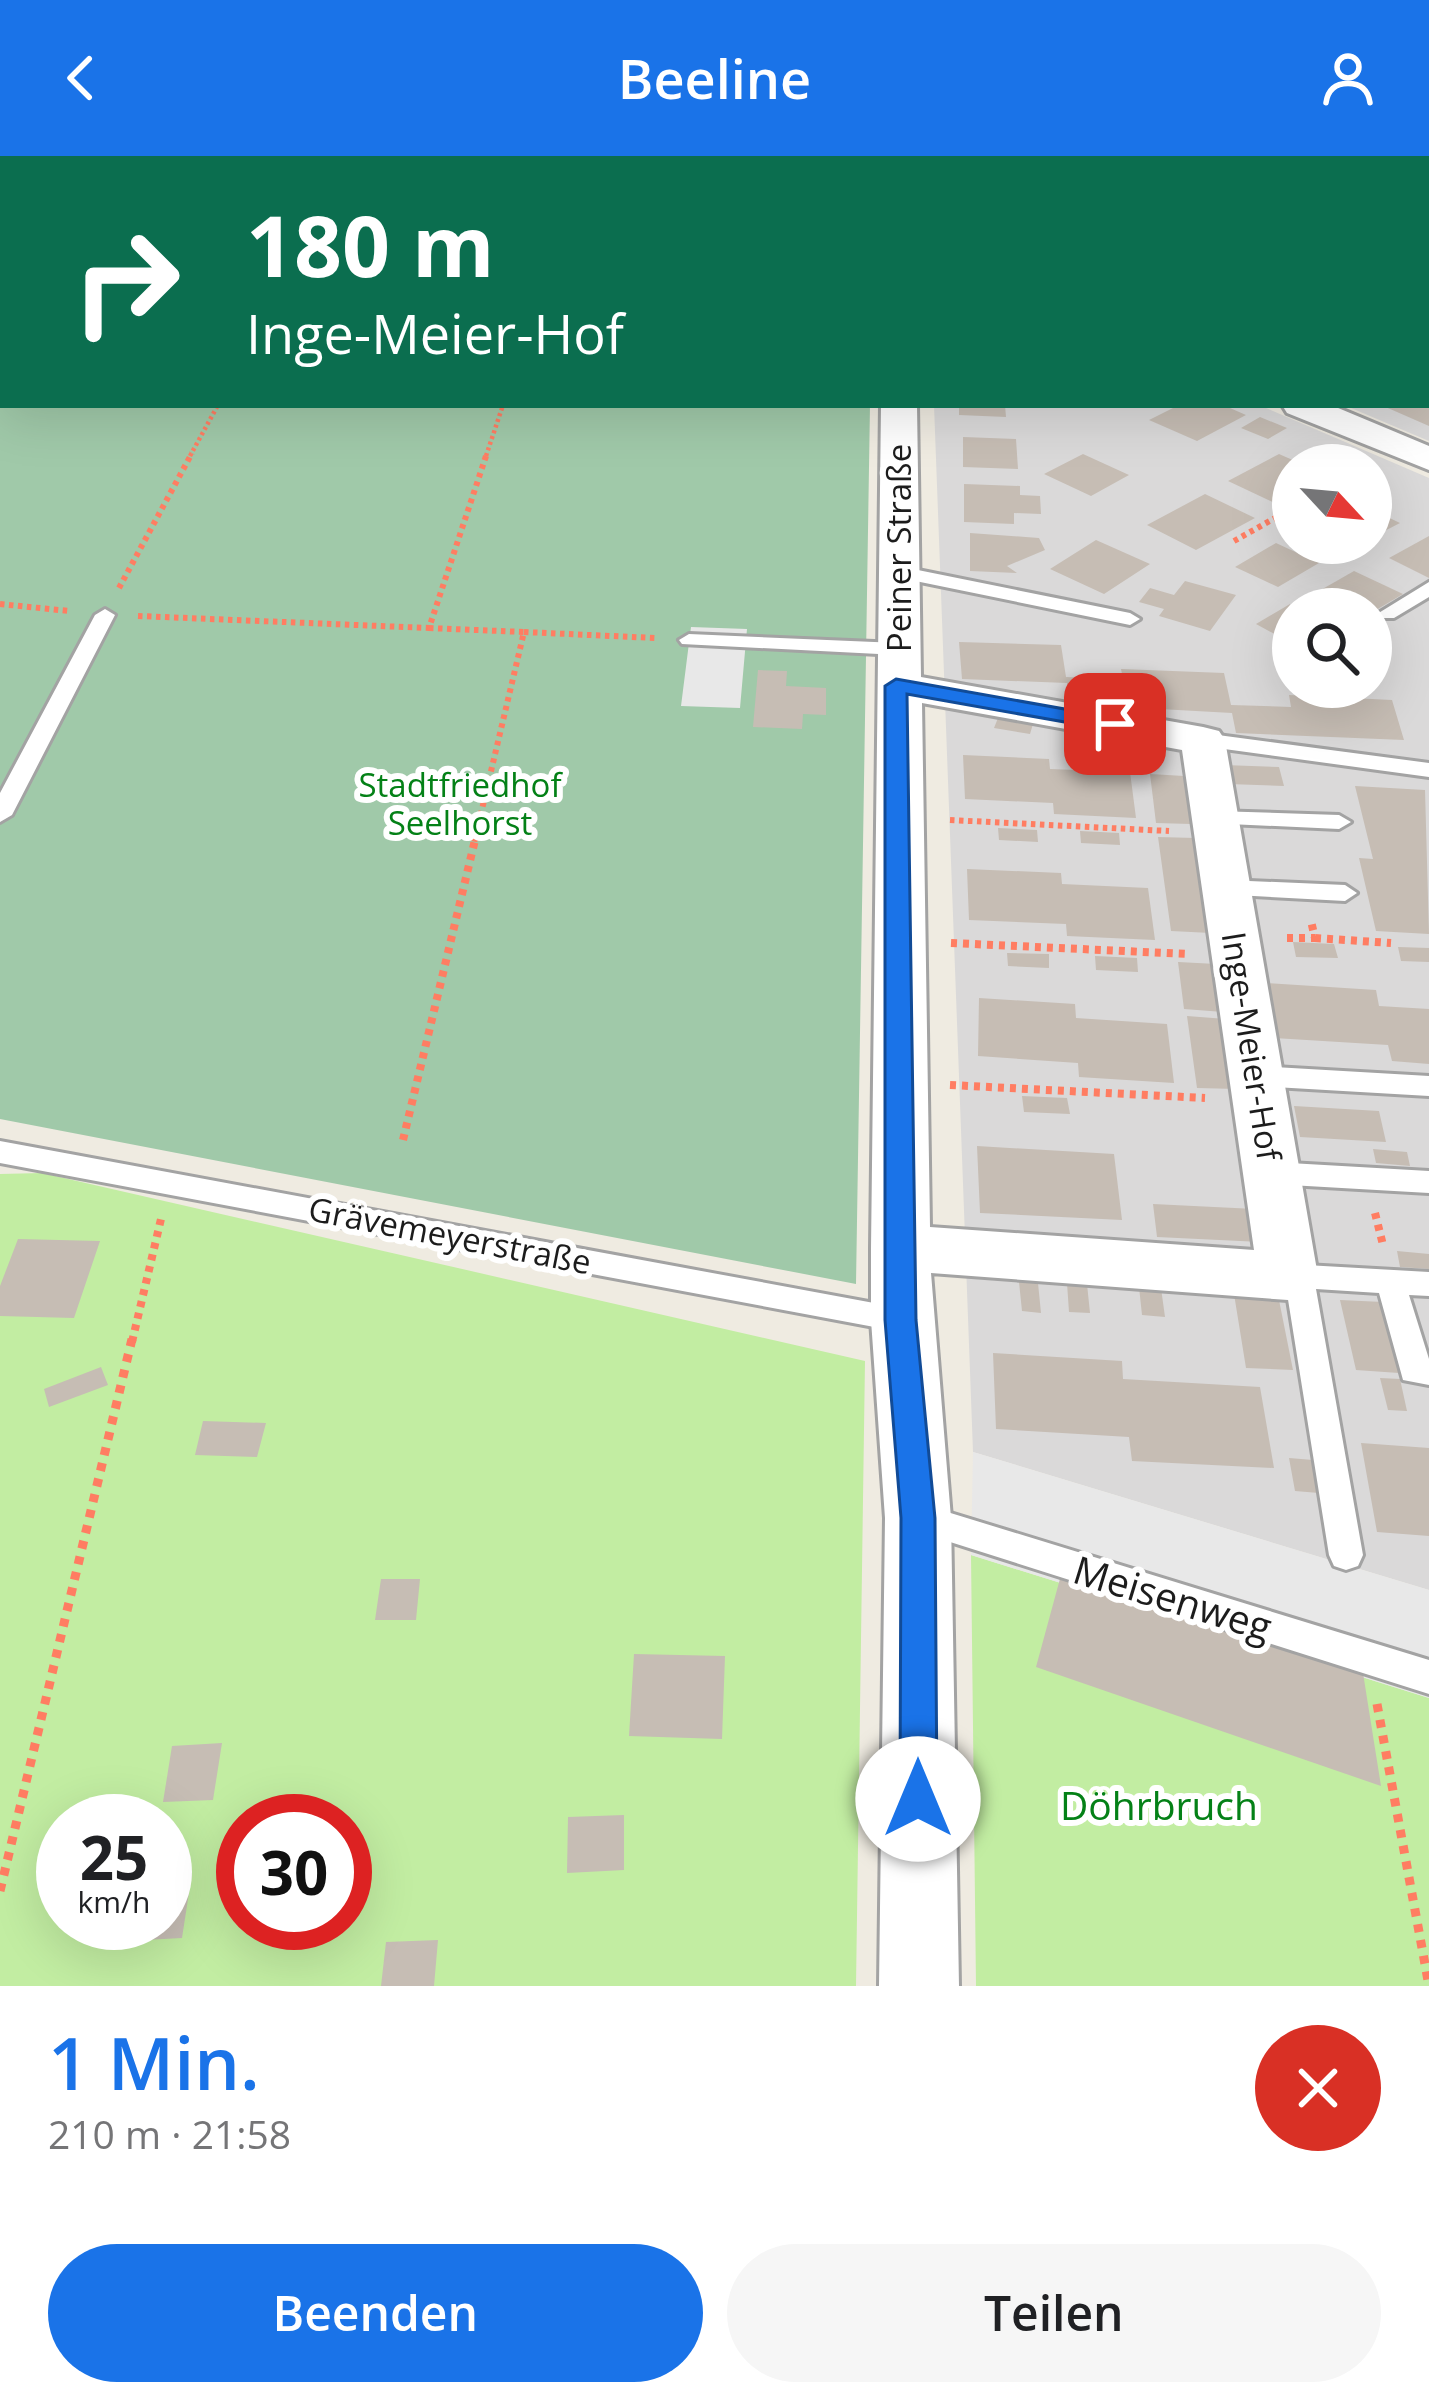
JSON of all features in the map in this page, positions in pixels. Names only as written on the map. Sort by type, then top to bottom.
[{"type":"street","name":"Peiner Straße","points":[[899,408],[900,1248],[901,1320],[918,1518],[919,1986]]},
{"type":"street","points":[[1307,408],[1429,459]]},
{"type":"street","points":[[897,668],[1203,740]]},
{"type":"street","name":"Inge-Meier-Hof","points":[[1203,740],[1272,1173],[1293,1276]]},
{"type":"street","points":[[900,1248],[1293,1276]]},
{"type":"lane","points":[[898,572],[1130,619]]},
{"type":"lane","points":[[1392,611],[1429,588]]},
{"type":"lane","points":[[0,815],[105,615]]},
{"type":"lane","points":[[689,640],[897,668]]},
{"type":"lane","points":[[1203,740],[1429,770]]},
{"type":"lane","points":[[1217,826],[1339,822]]},
{"type":"lane","points":[[1226,887],[1345,893]]},
{"type":"lane","points":[[1258,1088],[1429,1086]]},
{"type":"lane","name":"Grävemeyerstraße","points":[[0,1152],[901,1320]]},
{"type":"lane","points":[[1272,1173],[1429,1182]]},
{"type":"lane","points":[[1346,1555],[1293,1276],[1429,1284]]},
{"type":"lane","points":[[1391,1282],[1414,1371],[1429,1372]]},
{"type":"lane","name":"Meisenweg","points":[[918,1518],[1429,1677]]},
{"type":"path","points":[[105,615],[216,408]]},
{"type":"path","points":[[429,628],[502,408]]},
{"type":"path","points":[[1234,541],[1272,520]]},
{"type":"path","points":[[0,604],[105,615],[689,640]]},
{"type":"path","points":[[403,1140],[524,632]]},
{"type":"path","points":[[940,820],[1217,826]]},
{"type":"path","points":[[1315,938],[1391,944]]},
{"type":"path","points":[[942,943],[1238,956]]},
{"type":"path","points":[[945,1084],[1258,1088]]},
{"type":"path","points":[[1368,1178],[1391,1282]]},
{"type":"path","points":[[0,1891],[170,1182]]},
{"type":"path","points":[[1368,1658],[1429,1986]]},
{"type":"shaded area","points":[[934,408],[1266,408],[1350,444],[1272,444],[1272,564],[1392,564],[1392,462],[1429,478],[1429,1590],[973,1452]]},
{"type":"shaded area","points":[[1351,408],[1429,408],[1429,441]]},
{"type":"shaded area","points":[[691,627],[747,629],[740,708],[681,706]]},
{"type":"shaded area","points":[[973,1452],[1429,1590],[1429,1698],[971,1555]]},
{"type":"green space","name":"Stadtfriedhof Seelhorst","points":[[0,408],[870,408],[856,1284],[0,1119]]},
{"type":"green space","points":[[42,1173],[865,1361],[856,1986],[0,1986],[0,1174]]},
{"type":"green space","name":"Döhrbruch","points":[[971,1555],[1429,1698],[1429,1986],[976,1986]]},
{"type":"building","points":[[959,408],[1005,408],[1006,417],[959,415]]},
{"type":"building","points":[[1173,408],[1230,408],[1246,415],[1197,441],[1149,420]]},
{"type":"building","points":[[1388,408],[1429,408],[1429,426]]},
{"type":"building","points":[[1260,417],[1287,428],[1268,439],[1241,428]]},
{"type":"building","points":[[963,437],[1016,439],[1018,469],[963,467]]},
{"type":"building","points":[[1083,454],[1129,475],[1091,496],[1044,474]]},
{"type":"building","points":[[1272,458],[1272,502],[1228,481]]},
{"type":"building","points":[[964,484],[1020,486],[1020,495],[1040,496],[1041,514],[1014,513],[1014,524],[964,522]]},
{"type":"building","points":[[1205,494],[1255,518],[1196,550],[1147,525]]},
{"type":"building","points":[[970,533],[1039,538],[1045,550],[1007,566],[1017,573],[970,571]]},
{"type":"building","points":[[1429,536],[1429,578],[1392,560]]},
{"type":"building","points":[[1096,540],[1150,564],[1104,594],[1050,569]]},
{"type":"building","points":[[1272,545],[1272,564],[1317,564],[1278,587],[1235,567]]},
{"type":"building","points":[[1354,571],[1390,588],[1324,588]]},
{"type":"building","points":[[1185,581],[1236,595],[1210,631],[1159,616],[1164,609],[1139,602],[1150,588],[1174,595]]},
{"type":"building","points":[[1272,615],[1272,633],[1256,624]]},
{"type":"building","points":[[959,642],[1061,645],[1066,677],[1123,679],[1121,669],[1224,673],[1231,705],[1392,708],[1392,700],[1404,740],[1236,733],[1232,713],[1069,704],[1067,683],[962,679]]},
{"type":"building","points":[[758,670],[787,671],[786,686],[826,688],[826,715],[803,714],[802,729],[753,727]]},
{"type":"building","points":[[998,718],[1033,724],[1030,734],[994,728]]},
{"type":"building","points":[[1073,731],[1110,737],[1106,747],[1070,741]]},
{"type":"building","points":[[963,755],[1049,759],[1050,769],[1130,772],[1136,818],[1054,814],[1053,803],[965,799]]},
{"type":"building","points":[[1224,765],[1279,767],[1284,786],[1228,784]]},
{"type":"building","points":[[1150,774],[1184,776],[1191,824],[1156,823]]},
{"type":"building","points":[[1355,786],[1425,790],[1429,934],[1376,931],[1359,858],[1373,859]]},
{"type":"building","points":[[998,828],[1037,830],[1038,842],[999,840]]},
{"type":"building","points":[[1080,831],[1119,833],[1120,845],[1081,843]]},
{"type":"building","points":[[1158,837],[1195,838],[1211,933],[1171,931]]},
{"type":"building","points":[[967,869],[1061,873],[1062,884],[1148,888],[1155,940],[1067,936],[1066,924],[969,920]]},
{"type":"building","points":[[1293,942],[1334,944],[1338,958],[1296,957]]},
{"type":"building","points":[[1398,947],[1429,948],[1429,962],[1401,961]]},
{"type":"building","points":[[1007,953],[1049,954],[1049,968],[1008,966]]},
{"type":"building","points":[[1095,956],[1137,958],[1138,972],[1096,970]]},
{"type":"building","points":[[1178,962],[1216,964],[1223,1012],[1184,1009]]},
{"type":"building","points":[[1265,983],[1376,990],[1379,1006],[1429,1009],[1429,1064],[1392,1061],[1388,1045],[1274,1038]]},
{"type":"building","points":[[979,998],[1075,1004],[1076,1018],[1167,1024],[1174,1083],[1079,1077],[1078,1063],[978,1056]]},
{"type":"building","points":[[1187,1016],[1226,1019],[1237,1089],[1197,1088]]},
{"type":"building","points":[[1022,1096],[1067,1098],[1070,1114],[1024,1112]]},
{"type":"building","points":[[1294,1106],[1379,1111],[1386,1142],[1300,1137]]},
{"type":"building","points":[[977,1146],[1114,1154],[1122,1220],[980,1213]]},
{"type":"building","points":[[1373,1149],[1407,1152],[1410,1166],[1376,1163]]},
{"type":"building","points":[[1153,1204],[1255,1209],[1261,1242],[1157,1237]]},
{"type":"building","points":[[18,1239],[100,1241],[74,1318],[0,1316],[0,1286]]},
{"type":"building","points":[[1397,1251],[1429,1254],[1429,1269],[1400,1267]]},
{"type":"building","points":[[1019,1282],[1038,1283],[1041,1313],[1022,1311]]},
{"type":"building","points":[[1067,1283],[1087,1284],[1090,1313],[1069,1312]]},
{"type":"building","points":[[1139,1287],[1161,1288],[1165,1317],[1142,1315]]},
{"type":"building","points":[[1234,1294],[1278,1295],[1293,1370],[1246,1368]]},
{"type":"building","points":[[1340,1300],[1383,1302],[1399,1373],[1356,1370]]},
{"type":"building","points":[[993,1353],[1122,1361],[1123,1379],[1260,1387],[1274,1468],[1132,1461],[1129,1437],[996,1429]]},
{"type":"building","points":[[101,1367],[108,1385],[49,1407],[44,1389]]},
{"type":"building","points":[[1380,1378],[1400,1379],[1407,1411],[1388,1410]]},
{"type":"building","points":[[203,1421],[266,1423],[257,1457],[195,1455]]},
{"type":"building","points":[[1361,1443],[1429,1448],[1429,1536],[1377,1532]]},
{"type":"building","points":[[1289,1458],[1313,1460],[1319,1493],[1295,1491]]},
{"type":"building","points":[[1061,1575],[1363,1673],[1381,1786],[1036,1667]]},
{"type":"building","points":[[381,1579],[420,1579],[416,1620],[375,1620]]},
{"type":"building","points":[[634,1654],[725,1656],[722,1739],[629,1736]]},
{"type":"building","points":[[222,1743],[213,1800],[164,1794],[172,1746]]},
{"type":"building","points":[[624,1815],[624,1870],[567,1873],[568,1817]]},
{"type":"building","points":[[438,1940],[434,1986],[381,1986],[386,1942]]},
{"type":"route","points":[[918,1799],[918,1518],[901,1320],[896,686],[1115,724]]}]
